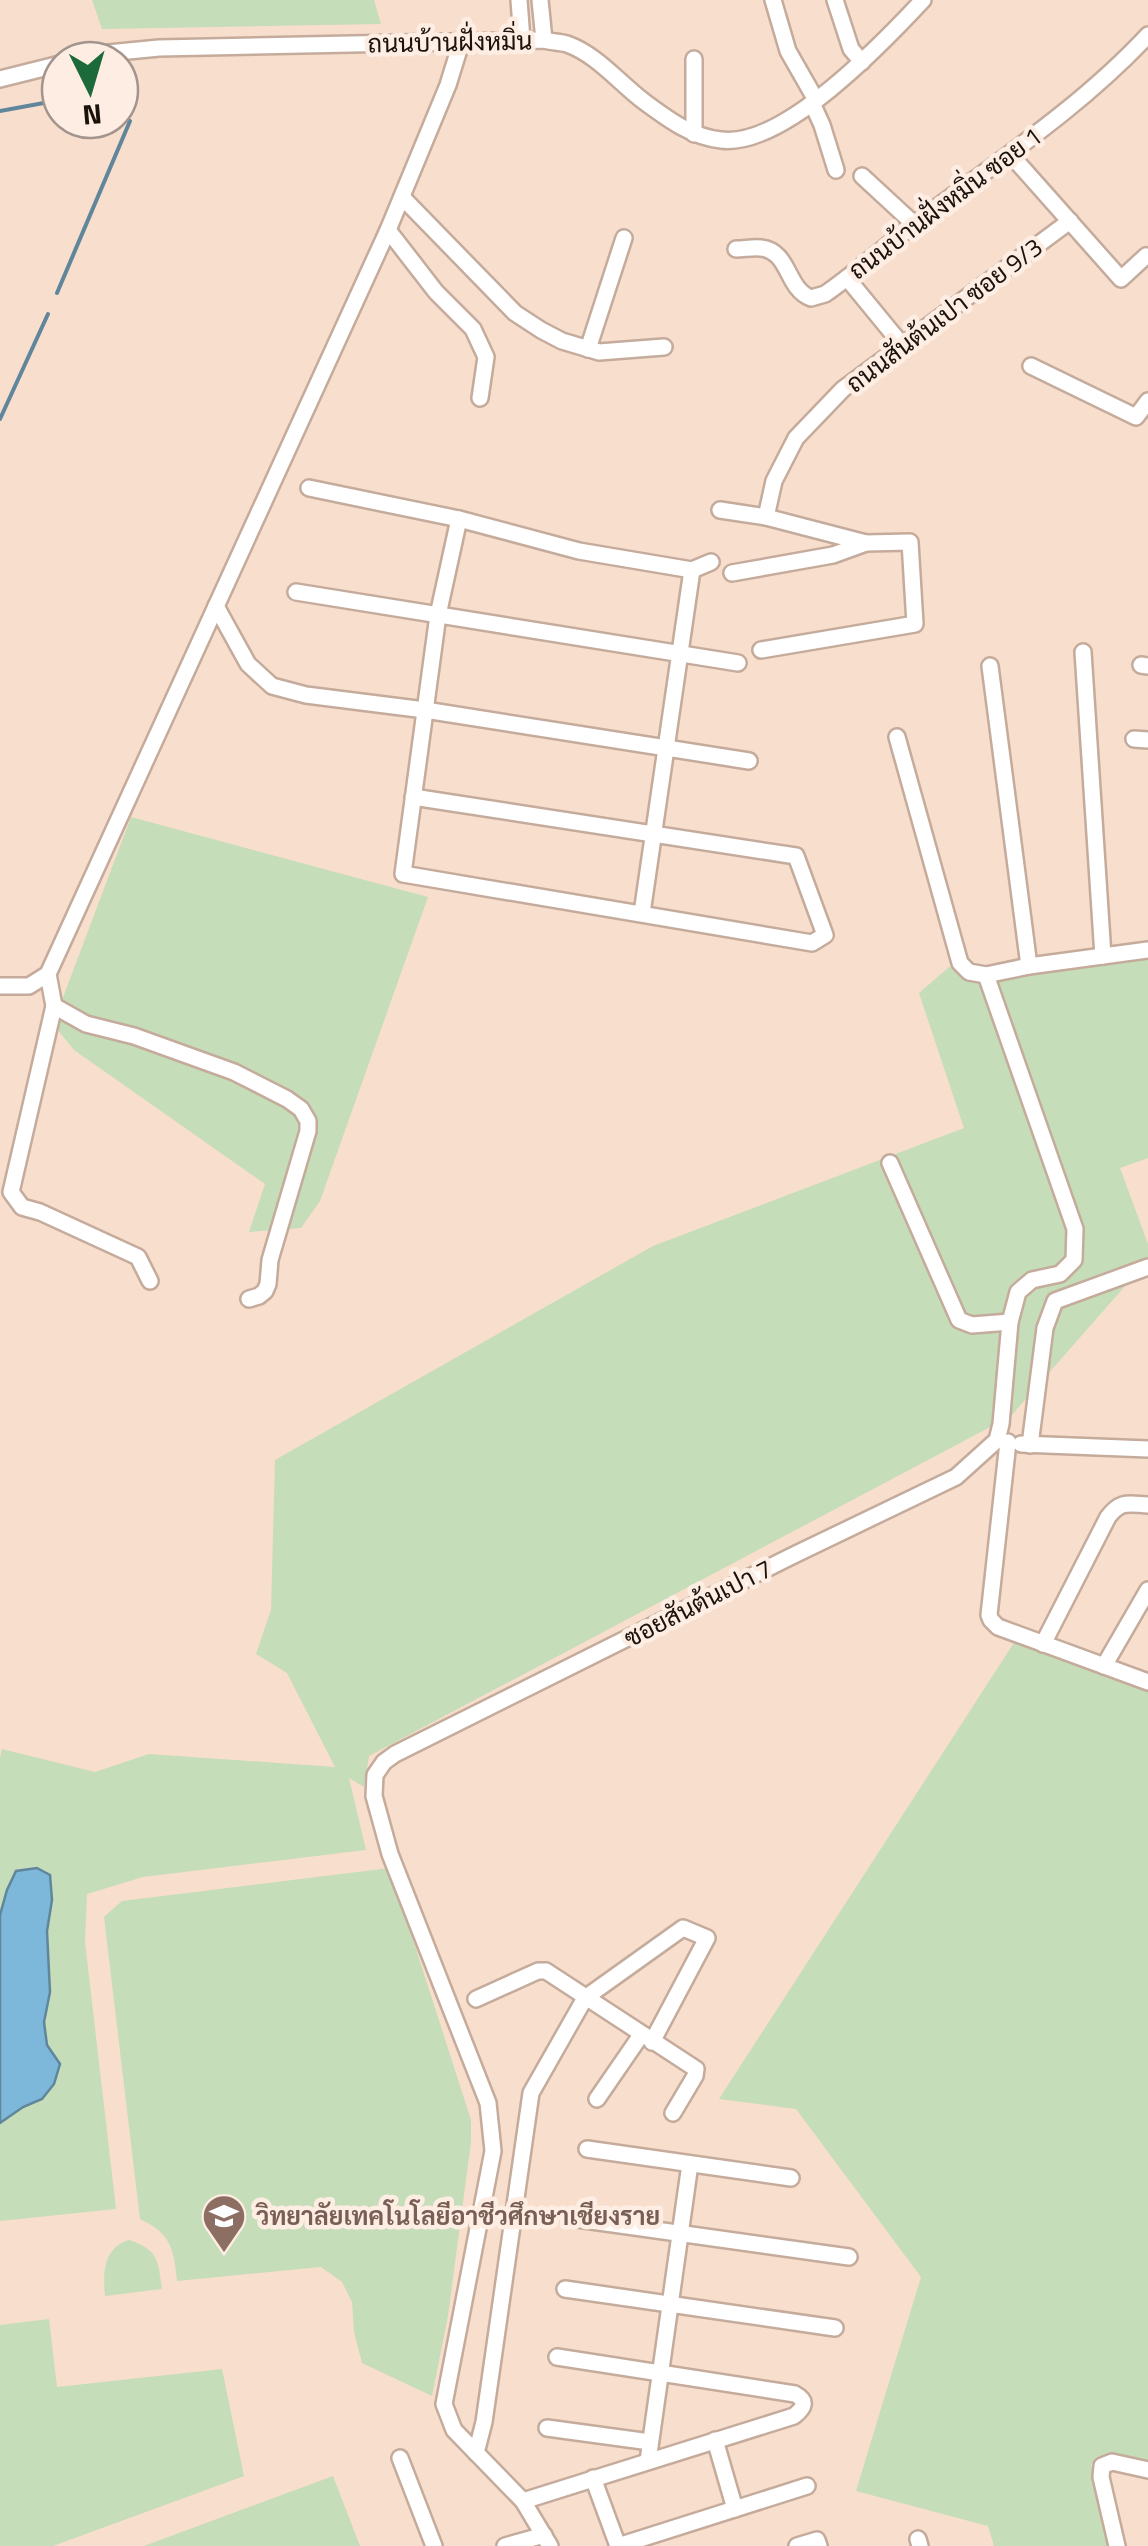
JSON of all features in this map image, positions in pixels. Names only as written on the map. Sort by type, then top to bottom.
[{"type":"street","points":[[519,0],[522,40]]},
{"type":"street","points":[[540,0],[544,40]]},
{"type":"street","points":[[773,0],[788,51],[814,102],[836,170]]},
{"type":"street","points":[[835,0],[851,49],[862,62]]},
{"type":"street","name":"ถนนบ้านฝั่งหมิ่น","points":[[140,50],[544,40],[567,44],[589,56],[694,134],[723,140],[748,138],[814,102],[862,62],[923,0]]},
{"type":"street","name":"ถนนบ้านฝั่งหมิ่น ซอย 1","points":[[736,249],[762,248],[777,254],[798,291],[811,298],[825,294],[1108,76],[1148,34]]},
{"type":"street","points":[[0,986],[28,986],[48,974],[388,230],[448,85],[461,42]]},
{"type":"street","points":[[694,59],[694,134]]},
{"type":"street","points":[[0,79],[40,69]]},
{"type":"street","points":[[1010,154],[1121,279],[1148,257]]},
{"type":"street","points":[[862,176],[914,224]]},
{"type":"street","points":[[402,197],[515,313],[551,336],[588,349],[612,352],[664,347]]},
{"type":"street","name":"ถนนสันต้นเปา ซอย 9/3","points":[[766,517],[774,480],[796,438],[843,388],[1070,221]]},
{"type":"street","points":[[388,230],[436,292],[474,329],[486,357],[480,398]]},
{"type":"street","points":[[588,349],[624,238]]},
{"type":"street","points":[[848,278],[902,345]]},
{"type":"street","points":[[1031,366],[1136,417],[1148,401]]},
{"type":"street","points":[[309,488],[460,519],[578,550],[692,570],[710,562]]},
{"type":"street","points":[[720,510],[766,517],[866,544]]},
{"type":"street","points":[[413,797],[796,856],[825,934],[812,943],[403,874],[413,797],[438,615],[460,519]]},
{"type":"street","points":[[732,574],[833,555],[866,544],[910,542],[915,624],[761,650]]},
{"type":"street","points":[[642,914],[692,570]]},
{"type":"street","points":[[296,592],[738,662]]},
{"type":"street","points":[[216,606],[248,664],[272,686],[306,695],[749,762]]},
{"type":"street","points":[[1084,652],[1103,956]]},
{"type":"street","points":[[990,666],[1029,966]]},
{"type":"street","points":[[897,737],[960,963],[969,972],[986,975],[1148,950]]},
{"type":"street","points":[[48,974],[54,1006],[11,1192],[22,1207],[138,1256],[150,1282]]},
{"type":"street","points":[[986,975],[1076,1229],[1074,1260],[1060,1274],[1032,1280],[1018,1292],[1010,1322],[991,1620],[998,1627],[1148,1682]]},
{"type":"street","points":[[54,1006],[86,1024],[134,1036],[234,1072],[301,1109],[308,1121],[308,1131],[270,1260],[268,1284],[259,1296],[249,1299]]},
{"type":"street","points":[[890,1163],[959,1320],[972,1324],[1010,1322]]},
{"type":"street","points":[[1030,1445],[1046,1328],[1055,1300],[1148,1267]]},
{"type":"street","points":[[1003,1441],[1148,1449]]},
{"type":"street","name":"ซอยสันต้นเปา 7","points":[[476,2452],[454,2430],[444,2404],[493,2151],[488,2103],[390,1854],[374,1796],[375,1775],[395,1754],[956,1476],[1003,1441]]},
{"type":"street","points":[[1043,1644],[1108,1517],[1123,1504],[1148,1505]]},
{"type":"street","points":[[1104,1666],[1148,1590]]},
{"type":"street","points":[[505,2546],[547,2540],[524,2502],[476,2452],[484,2422],[532,2093],[585,1998],[683,1928],[706,1938],[646,2038],[598,2099]]},
{"type":"street","points":[[476,1999],[546,1971],[696,2069],[672,2113]]},
{"type":"street","points":[[587,2149],[791,2178]]},
{"type":"street","points":[[648,2460],[690,2164]]},
{"type":"street","points":[[570,2218],[848,2257]]},
{"type":"street","points":[[565,2288],[835,2328]]},
{"type":"street","points":[[524,2502],[794,2416],[803,2409],[803,2399],[795,2394],[557,2358]]},
{"type":"street","points":[[548,2428],[650,2442]]},
{"type":"street","points":[[714,2440],[735,2508]]},
{"type":"street","points":[[400,2458],[434,2546]]},
{"type":"street","points":[[1116,2546],[1101,2478],[1102,2466],[1112,2462],[1148,2470]]},
{"type":"street","points":[[593,2478],[618,2546],[807,2486]]},
{"type":"street","points":[[797,2546],[817,2540],[819,2546]]},
{"type":"green space","points":[[92,0],[374,0],[381,24],[102,29]]},
{"type":"green space","points":[[131,817],[428,897],[320,1201],[301,1228],[249,1232],[265,1184],[74,1050],[53,1024]]},
{"type":"green space","points":[[1148,954],[1148,1158],[1120,1168],[1148,1244],[1148,1260],[1011,1416],[369,1756],[364,1787],[349,1778],[366,1850],[143,1877],[87,1894],[85,1942],[116,2209],[0,2221],[2,1749],[95,1772],[149,1754],[335,1767],[287,1673],[256,1654],[271,1610],[275,1460],[653,1246],[964,1128],[919,993],[949,967],[986,975]]},
{"type":"green space","points":[[1019,1635],[1148,1685],[1148,2474],[1091,2464],[1109,2546],[994,2546],[988,2526],[856,2491],[921,2277],[796,2109],[719,2099]]},
{"type":"green space","points":[[390,1868],[471,2120],[448,2316],[432,2396],[362,2363],[352,2302],[342,2282],[321,2267],[177,2281],[169,2243],[158,2230],[140,2219],[104,1917],[122,1901]]},
{"type":"green space","points":[[129,2240],[152,2253],[162,2289],[105,2296],[109,2255]]},
{"type":"green space","points":[[49,2319],[57,2387],[222,2369],[244,2476],[53,2546],[0,2546],[0,2325]]},
{"type":"green space","points":[[333,2476],[360,2546],[144,2546]]},
{"type":"water","points":[[37,1868],[50,1875],[50,1992],[44,2022],[47,2045],[60,2064],[54,2084],[42,2099],[0,2123],[0,1915],[16,1871]]},
{"type":"waterway","points":[[0,111],[40,104]]},
{"type":"waterway","points":[[57,293],[122,140]]},
{"type":"waterway","points":[[0,419],[48,314]]},
{"type":"place","name":"วิทยาลัยเทคโนโลยีอาชีวศึกษาเชียงราย","points":[[224,2254]]}]
